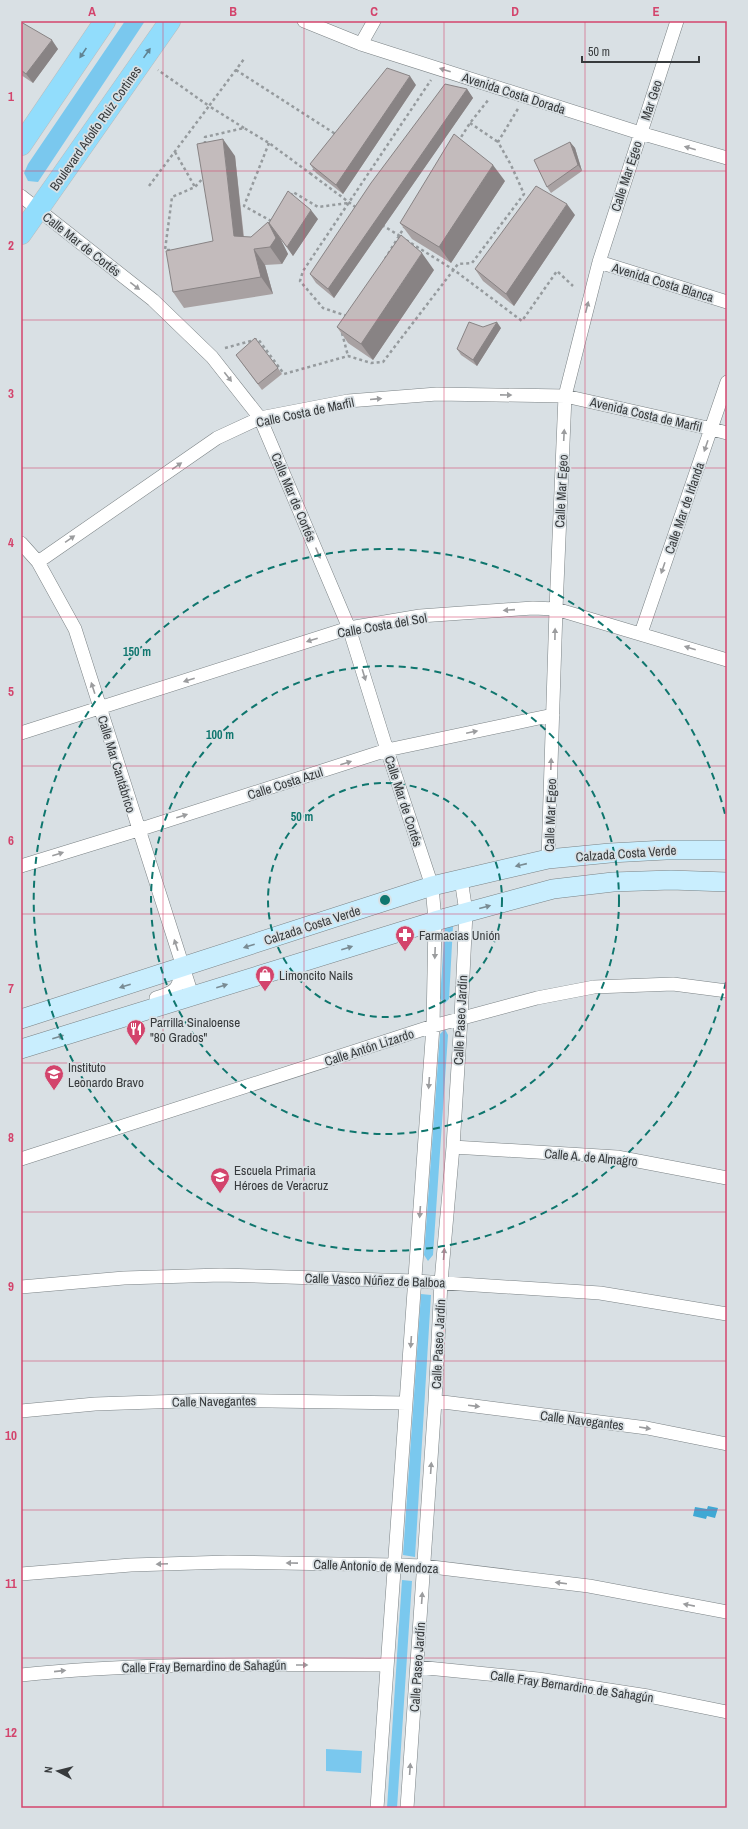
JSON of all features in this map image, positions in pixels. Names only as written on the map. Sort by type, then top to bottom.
[{"type":"main road","points":[[21,145],[105,21]]},
{"type":"main road","name":"Boulevard Adolfo Ruiz Cortines","points":[[21,234],[170,21]]},
{"type":"main road","name":"Calzada Costa Verde","points":[[21,1019],[432,886],[461,879],[548,859],[650,850],[727,850]]},
{"type":"main road","points":[[21,1049],[104,1022],[435,921],[554,889],[598,884],[671,880],[727,882]]},
{"type":"street","name":"Avenida Costa Dorada","points":[[304,21],[361,44],[640,133],[727,158]]},
{"type":"street","points":[[361,44],[374,21]]},
{"type":"street","name":"Mar Geo","points":[[640,133],[677,21]]},
{"type":"street","name":"Calle Mar Egeo","points":[[548,859],[556,609],[566,396],[599,262],[640,133]]},
{"type":"street","name":"Calle Mar de Cortés","points":[[21,196],[153,300],[212,357],[260,418],[349,628],[432,886]]},
{"type":"street","name":"Avenida Costa Blanca","points":[[599,262],[727,302]]},
{"type":"street","name":"Calle Mar de Irlanda","points":[[641,633],[727,382]]},
{"type":"street","name":"Calle Costa de Marfil","points":[[38,562],[217,438],[260,418],[348,402],[437,394],[566,396]]},
{"type":"street","name":"Avenida Costa de Marfil","points":[[566,396],[727,433]]},
{"type":"street","name":"Calle Mar Cantábrico","points":[[21,543],[38,562],[75,629],[192,995]]},
{"type":"street","name":"Calle Costa del Sol","points":[[21,733],[100,709],[349,628],[420,616],[533,608],[556,609],[641,633],[727,660]]},
{"type":"street","name":"Calle Costa Azul","points":[[21,866],[387,750],[553,716]]},
{"type":"street","name":"Calle Paseo Jardín","points":[[407,1808],[461,1018],[466,912],[461,879]]},
{"type":"street","name":"Calle Paseo Jardín","points":[[377,1808],[386,1665],[433,1026],[435,921],[432,886]]},
{"type":"street","points":[[104,1022],[106,1016],[111,1012],[172,993],[177,986],[183,967]]},
{"type":"street","name":"Calle Antón Lizardo","points":[[21,1159],[433,1026],[537,998],[594,987],[673,984],[727,991]]},
{"type":"street","name":"Calle A. de Almagro","points":[[453,1147],[617,1157],[727,1178]]},
{"type":"street","name":"Calle Vasco Núñez de Balboa","points":[[21,1287],[124,1278],[221,1275],[442,1282],[600,1293],[727,1314]]},
{"type":"street","name":"Calle Navegantes","points":[[21,1410],[96,1404],[212,1400],[406,1403]]},
{"type":"street","name":"Calle Navegantes","points":[[435,1401],[647,1428],[727,1444]]},
{"type":"street","name":"Calle Antonio de Mendoza","points":[[21,1574],[131,1565],[228,1562],[424,1566],[589,1586],[727,1612]]},
{"type":"street","name":"Calle Fray Bernardino de Sahagún","points":[[21,1675],[82,1669],[153,1666],[386,1665]]},
{"type":"street","name":"Calle Fray Bernardino de Sahagún","points":[[417,1667],[538,1679],[648,1696],[727,1712]]},
{"type":"path","points":[[143,59],[209,106],[270,143],[361,211]]},
{"type":"path","points":[[149,186],[244,59]]},
{"type":"path","points":[[345,323],[349,316],[323,308],[300,282],[302,271],[439,68]]},
{"type":"path","points":[[236,70],[338,135]]},
{"type":"path","points":[[458,143],[470,123],[489,99]]},
{"type":"path","points":[[498,142],[520,105]]},
{"type":"path","points":[[225,348],[258,339],[284,374],[348,356],[371,363],[383,362],[458,264],[472,263],[524,194],[511,165],[498,142],[470,123]]},
{"type":"path","points":[[205,145],[205,137],[244,128]]},
{"type":"path","points":[[333,142],[342,129]]},
{"type":"path","points":[[270,143],[244,206],[277,224]]},
{"type":"path","points":[[175,152],[195,187]]},
{"type":"path","points":[[311,174],[316,167]]},
{"type":"path","points":[[173,250],[165,250],[172,197],[195,187],[205,176],[207,184]]},
{"type":"path","points":[[290,198],[293,192],[318,207],[349,203]]},
{"type":"path","points":[[382,263],[408,222]]},
{"type":"path","points":[[380,224],[454,270],[522,321],[556,271],[573,286]]},
{"type":"path","points":[[342,330],[348,356]]},
{"type":"shaded area","points":[[125,21],[145,21],[38,182],[28,181],[24,173],[28,164]]},
{"type":"shaded area","points":[[445,925],[453,926],[449,999],[444,1004],[440,998]]},
{"type":"shaded area","points":[[445,1029],[448,1035],[433,1255],[428,1261],[424,1255],[440,1034]]},
{"type":"shaded area","points":[[421,1294],[431,1295],[415,1557],[403,1555]]},
{"type":"shaded area","points":[[708,1506],[718,1508],[715,1518],[707,1516],[706,1519],[693,1516],[695,1507],[707,1509]]},
{"type":"shaded area","points":[[402,1580],[412,1581],[397,1808],[387,1808]]},
{"type":"shaded area","points":[[326,1749],[362,1751],[361,1773],[326,1771]]},
{"type":"building","points":[[21,22],[52,40],[26,74],[21,70]]},
{"type":"building","points":[[387,68],[410,76],[336,185],[310,164]]},
{"type":"building","points":[[445,84],[467,89],[328,289],[310,274],[371,183]]},
{"type":"building","points":[[454,134],[493,165],[439,247],[400,223]]},
{"type":"building","points":[[223,139],[234,236],[251,237],[268,222],[276,238],[270,247],[254,249],[261,277],[173,292],[166,251],[213,241],[197,144]]},
{"type":"building","points":[[570,142],[578,165],[547,187],[534,160]]},
{"type":"building","points":[[536,186],[567,204],[506,294],[475,269]]},
{"type":"building","points":[[288,191],[311,210],[287,247],[269,223]]},
{"type":"building","points":[[401,235],[422,253],[361,344],[337,327]]},
{"type":"building","points":[[469,322],[483,327],[497,322],[473,360],[457,349]]},
{"type":"building","points":[[255,338],[278,368],[258,384],[236,355]]},
{"type":"place","name":"Farmacias Unión","points":[[405,952]]},
{"type":"place","name":"Limoncito Nails","points":[[265,992]]},
{"type":"place","name":"Parrilla Sinaloense \"80 Grados\"","points":[[136,1046]]},
{"type":"place","name":"Instituto Leonardo Bravo","points":[[54,1091]]},
{"type":"place","name":"Escuela Primaria Héroes de Veracruz","points":[[220,1194]]}]
